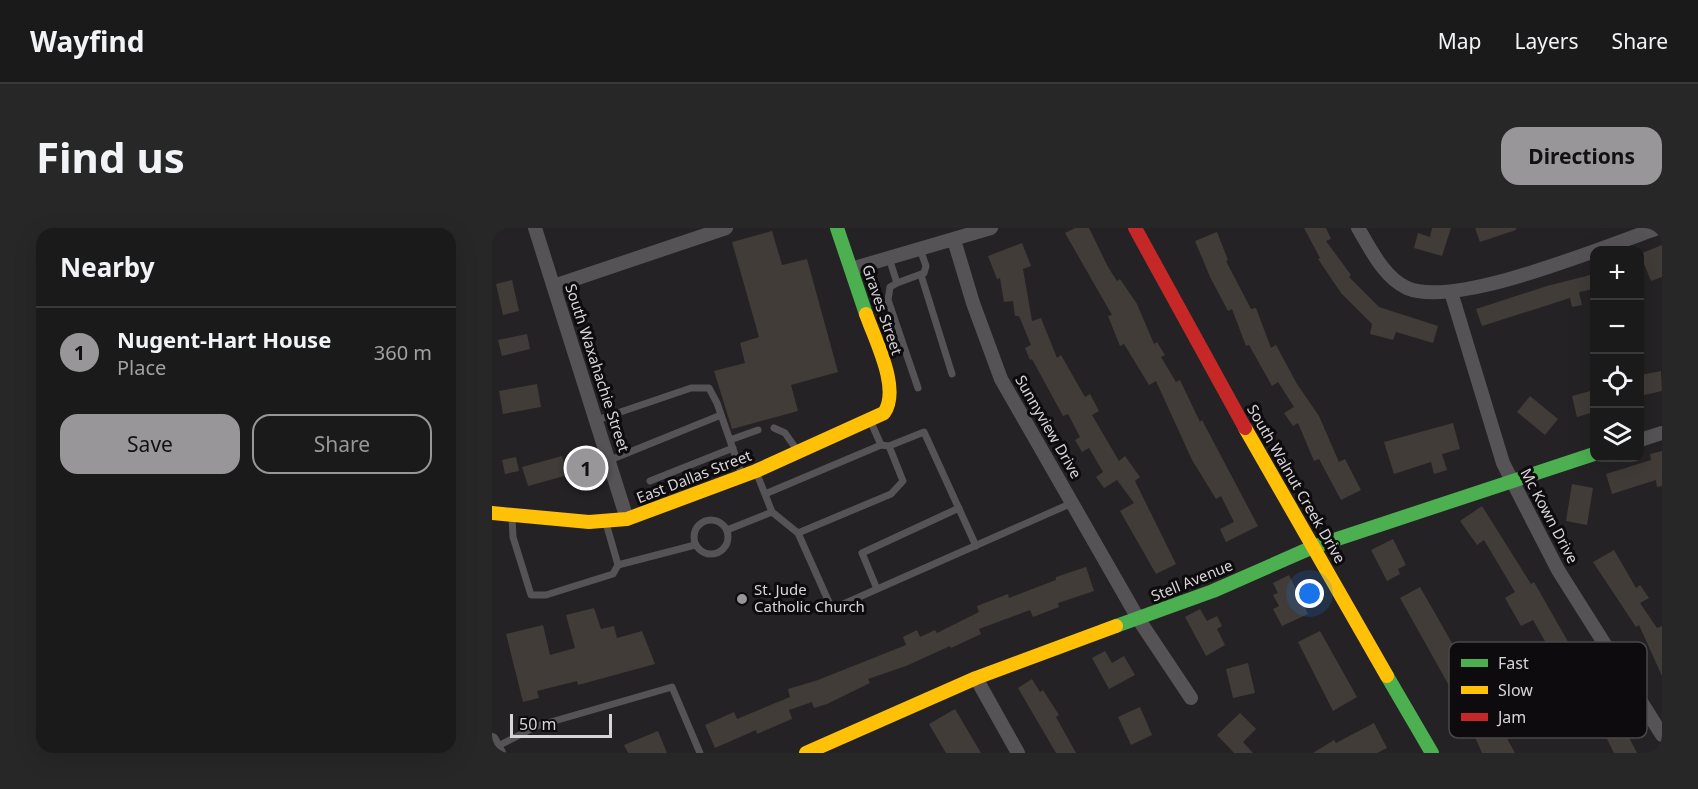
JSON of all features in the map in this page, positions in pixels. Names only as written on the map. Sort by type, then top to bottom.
[{"type":"street","name":"South Waxahachie Street","points":[[535,228],[627,519]]},
{"type":"street","points":[[554,286],[726,228]]},
{"type":"street","name":"Graves Street","points":[[837,228],[890,383],[891,403]]},
{"type":"street","points":[[851,269],[991,228]]},
{"type":"street","name":"South Walnut Creek Drive","points":[[1135,228],[1313,547],[1432,753]]},
{"type":"street","points":[[1358,228],[1376,258],[1394,279],[1407,288],[1451,291],[1486,286],[1658,228]]},
{"type":"street","name":"Sunnyview Drive","points":[[954,240],[973,303],[1001,379],[1139,620],[1191,698]]},
{"type":"street","name":"Mc Kown Drive","points":[[1451,291],[1495,441],[1511,481],[1558,570],[1603,642]]},
{"type":"street","name":"East Dallas Street","points":[[492,513],[606,522],[627,519],[749,474],[798,453],[885,413],[891,403]]},
{"type":"street","points":[[1644,439],[1662,433]]},
{"type":"street","name":"Stell Avenue","points":[[814,752],[976,678],[1139,620],[1213,591],[1313,547],[1590,455]]},
{"type":"street","points":[[976,678],[1018,753]]},
{"type":"street","name":"Mc Kown Drive","points":[[1647,711],[1662,735]]},
{"type":"lane","points":[[918,388],[888,300],[890,286],[921,275],[926,266],[920,249]]},
{"type":"lane","points":[[889,258],[897,283]]},
{"type":"lane","points":[[921,275],[952,374]]},
{"type":"lane","points":[[597,420],[700,387],[709,388],[733,448],[765,494],[772,512],[798,533],[832,609],[1072,503]]},
{"type":"lane","points":[[610,460],[721,416]]},
{"type":"lane","points":[[870,420],[881,445]]},
{"type":"lane","points":[[774,428],[785,433],[798,453]]},
{"type":"lane","points":[[730,440],[758,430]]},
{"type":"lane","points":[[765,494],[881,445],[890,446],[924,432],[976,546]]},
{"type":"lane","points":[[798,533],[891,494],[903,481],[890,446]]},
{"type":"lane","points":[[650,481],[733,448]]},
{"type":"lane","points":[[877,589],[862,553],[959,508]]},
{"type":"lane","points":[[726,530],[772,512]]},
{"type":"lane","points":[[512,515],[513,537],[531,595],[546,595],[613,574],[618,565],[606,522]]},
{"type":"lane","points":[[714,520],[726,530],[728,542],[715,554],[704,553],[695,545],[693,534],[703,522],[714,520]]},
{"type":"lane","points":[[618,565],[695,545]]},
{"type":"lane","points":[[496,746],[537,726],[672,687],[700,753]]},
{"type":"building","points":[[1075,228],[1089,228],[1108,267],[1117,281],[1120,279],[1137,304],[1154,344],[1157,342],[1165,355],[1161,357],[1176,382],[1180,380],[1200,422],[1202,420],[1258,526],[1226,542],[1220,529],[1234,522],[1221,496],[1216,499],[1192,460],[1156,381],[1149,385],[1124,344],[1120,346],[1108,316],[1112,315],[1065,233]]},
{"type":"building","points":[[1304,228],[1326,228],[1331,239],[1326,241],[1351,275],[1349,277],[1379,307],[1438,326],[1433,343],[1396,332],[1393,340],[1370,334],[1372,324],[1341,293],[1318,259],[1320,258]]},
{"type":"building","points":[[1432,228],[1451,228],[1442,256],[1414,248],[1418,233],[1430,237]]},
{"type":"building","points":[[1475,228],[1516,228],[1516,230],[1480,242]]},
{"type":"building","points":[[772,231],[782,265],[807,259],[838,372],[791,385],[798,411],[732,429],[714,371],[745,363],[740,343],[759,337],[732,242]]},
{"type":"building","points":[[1217,232],[1228,260],[1226,261],[1251,309],[1256,308],[1271,348],[1276,345],[1297,384],[1319,416],[1339,462],[1345,459],[1361,490],[1341,500],[1319,459],[1314,461],[1298,423],[1293,426],[1284,413],[1294,407],[1278,382],[1272,386],[1249,345],[1246,346],[1232,309],[1228,311],[1195,241]]},
{"type":"building","points":[[1022,243],[1031,266],[1023,269],[1032,321],[1041,318],[1057,358],[1061,355],[1085,397],[1090,394],[1099,411],[1092,415],[1119,461],[1125,456],[1140,477],[1135,481],[1176,564],[1156,574],[1120,511],[1134,503],[1117,480],[1104,488],[1096,477],[1103,472],[1089,448],[1082,452],[1075,440],[1080,437],[1068,414],[1063,416],[1032,359],[1030,360],[1025,348],[1031,345],[1019,316],[1015,316],[1013,301],[1004,302],[1000,278],[997,279],[988,256]]},
{"type":"building","points":[[1662,245],[1662,277],[1651,281],[1644,264],[1644,252]]},
{"type":"building","points":[[1590,275],[1590,290],[1579,292],[1582,305],[1572,307],[1570,298],[1482,326],[1476,309]]},
{"type":"building","points":[[512,280],[519,311],[503,315],[496,284]]},
{"type":"building","points":[[527,334],[530,349],[502,356],[498,340]]},
{"type":"building","points":[[1661,371],[1662,391],[1644,395],[1644,374]]},
{"type":"building","points":[[537,384],[541,407],[503,414],[499,391]]},
{"type":"building","points":[[1590,391],[1590,413],[1577,417],[1572,396]]},
{"type":"building","points":[[1530,396],[1558,419],[1545,435],[1517,412]]},
{"type":"building","points":[[1453,423],[1460,449],[1442,454],[1447,470],[1434,474],[1431,462],[1394,474],[1384,442]]},
{"type":"building","points":[[1662,451],[1662,486],[1657,487],[1656,480],[1612,494],[1606,474],[1651,460],[1650,454]]},
{"type":"building","points":[[562,456],[568,475],[528,486],[522,467]]},
{"type":"building","points":[[516,457],[519,471],[505,474],[502,460]]},
{"type":"building","points":[[1572,484],[1593,488],[1587,525],[1566,521]]},
{"type":"building","points":[[1482,506],[1531,584],[1534,582],[1568,642],[1545,642],[1533,620],[1521,626],[1505,598],[1515,592],[1484,540],[1477,545],[1460,521]]},
{"type":"building","points":[[1393,539],[1406,565],[1398,569],[1400,574],[1387,581],[1371,550]]},
{"type":"building","points":[[1614,550],[1636,588],[1640,585],[1649,598],[1640,603],[1657,628],[1662,626],[1662,676],[1639,625],[1636,627],[1593,562]]},
{"type":"building","points":[[1086,567],[1094,591],[1058,603],[1059,607],[1033,617],[1030,610],[979,629],[981,634],[906,666],[868,679],[870,683],[827,704],[814,708],[812,702],[789,710],[792,719],[757,734],[756,730],[715,748],[705,725],[734,712],[737,719],[790,697],[788,689],[818,680],[906,645],[903,637],[917,630],[920,637],[935,630],[937,633],[979,612],[977,606],[1008,594],[1009,598],[1056,580],[1056,577]]},
{"type":"building","points":[[1289,575],[1308,614],[1282,626],[1273,609],[1279,606],[1273,595],[1278,593],[1273,583]]},
{"type":"building","points":[[1420,587],[1451,642],[1449,642],[1449,686],[1400,598]]},
{"type":"building","points":[[594,608],[601,629],[614,626],[617,638],[642,631],[655,664],[578,685],[577,681],[537,691],[539,698],[523,702],[506,634],[543,625],[550,655],[575,648],[566,615]]},
{"type":"building","points":[[1200,609],[1207,621],[1217,616],[1222,626],[1217,629],[1225,645],[1206,656],[1185,617]]},
{"type":"building","points":[[1320,631],[1357,697],[1333,711],[1298,642]]},
{"type":"building","points":[[1105,651],[1112,663],[1124,656],[1135,675],[1109,689],[1092,658]]},
{"type":"building","points":[[1248,663],[1255,693],[1233,698],[1226,669]]},
{"type":"building","points":[[1032,679],[1040,692],[1043,690],[1059,715],[1056,717],[1076,753],[1056,753],[1018,688]]},
{"type":"building","points":[[1140,707],[1152,735],[1131,745],[1118,717]]},
{"type":"building","points":[[955,709],[981,753],[946,753],[929,724]]},
{"type":"building","points":[[1240,713],[1256,729],[1243,742],[1253,753],[1234,753],[1217,735]]},
{"type":"building","points":[[1374,723],[1387,748],[1377,753],[1313,753],[1334,740],[1336,743]]},
{"type":"building","points":[[658,731],[667,753],[628,753],[624,745]]},
{"type":"building","points":[[1476,738],[1507,738],[1515,753],[1482,753]]},
{"type":"building","points":[[1606,738],[1629,738],[1637,753],[1614,753]]},
{"type":"traffic: fast","points":[[837,228],[866,314]]},
{"type":"traffic: fast","points":[[1116,626],[1213,591],[1313,547],[1590,455]]},
{"type":"traffic: fast","points":[[1387,676],[1432,753]]},
{"type":"traffic: slow","points":[[492,513],[589,522],[627,519],[756,471],[884,413],[890,391],[888,378],[866,314]]},
{"type":"traffic: slow","points":[[1245,428],[1387,676]]},
{"type":"traffic: slow","points":[[806,753],[976,678],[1116,626]]},
{"type":"traffic: jam","points":[[1135,228],[1245,428]]},
{"type":"place","name":"Nugent-Hart House","points":[[586,468]]},
{"type":"place","name":"St. Jude Catholic Church","points":[[742,599]]}]
